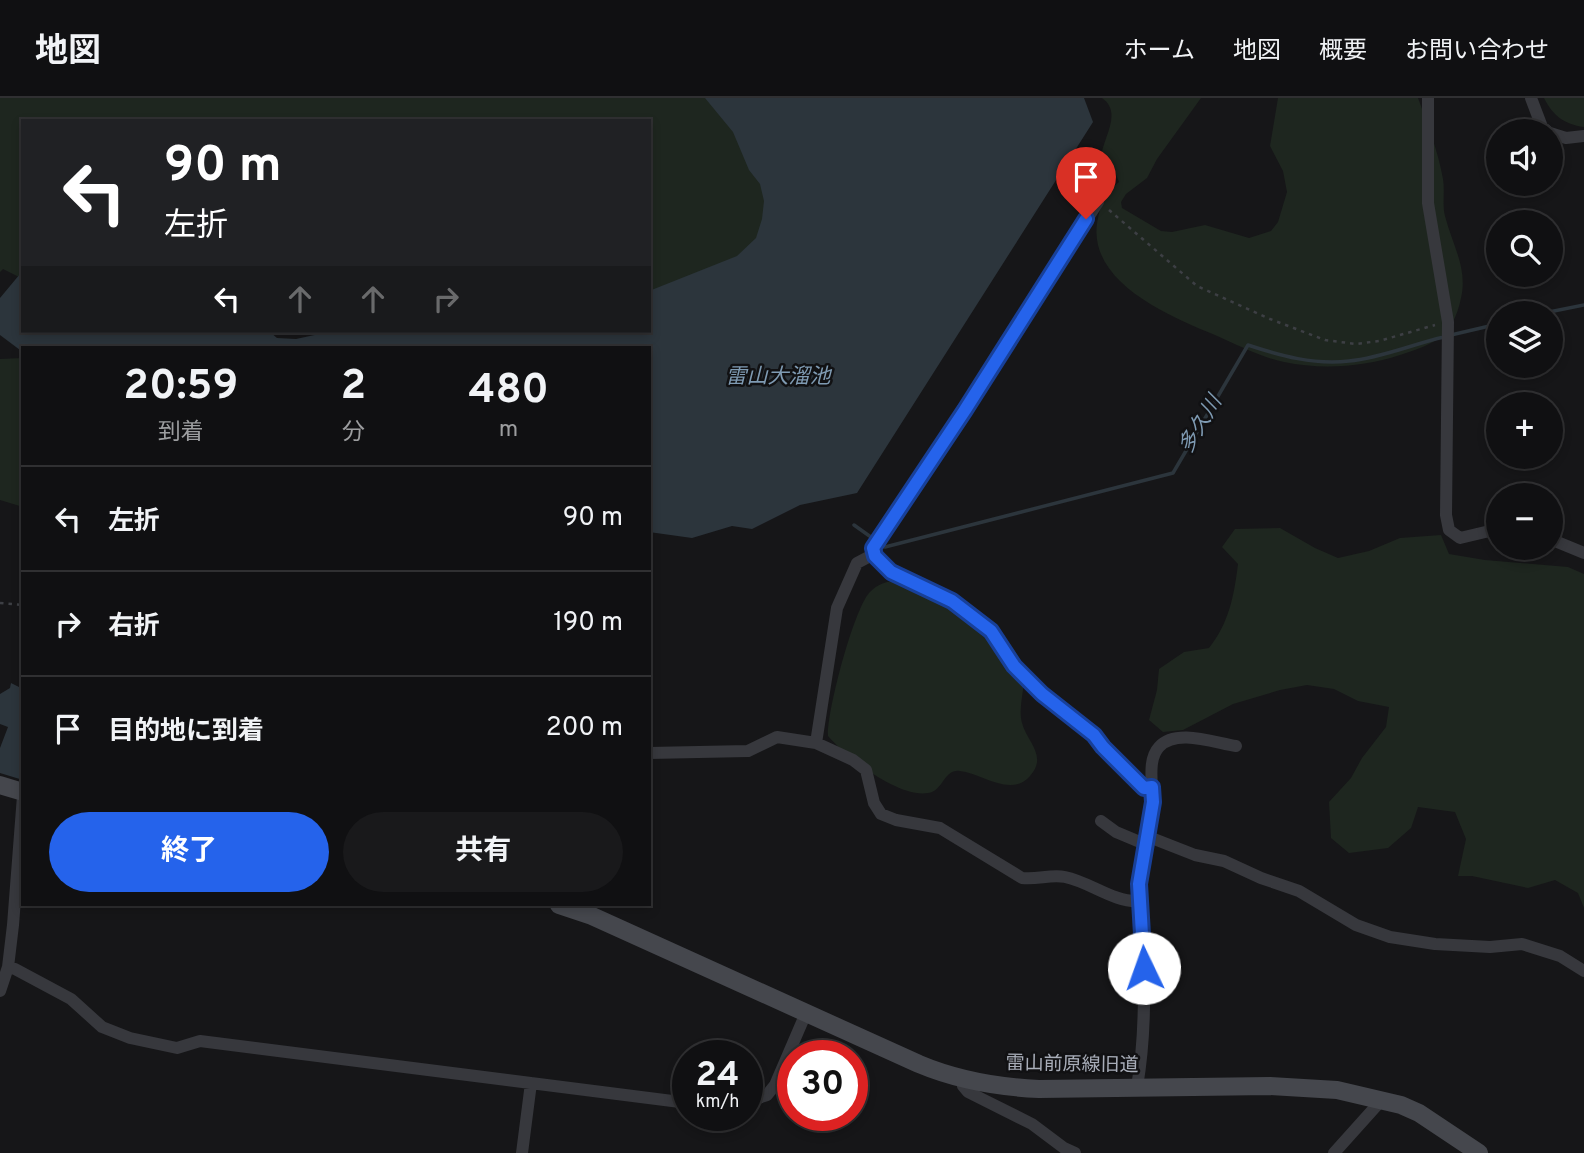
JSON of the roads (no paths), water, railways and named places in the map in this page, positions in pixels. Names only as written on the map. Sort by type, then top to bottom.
[{"type":"street","points":[[1429,98],[1428,202],[1448,322],[1446,515],[1449,530],[1460,538],[1486,532]]},
{"type":"street","points":[[1531,98],[1539,119]]},
{"type":"street","points":[[1563,137],[1584,136]]},
{"type":"street","points":[[816,743],[837,608],[857,563],[874,551],[880,537],[1098,202]]},
{"type":"street","points":[[1563,544],[1584,553]]},
{"type":"street","points":[[874,551],[891,572],[952,601],[991,631],[1014,666],[1042,694],[1094,735],[1144,788],[1152,787]]},
{"type":"street","points":[[651,753],[748,751],[777,737],[816,743],[853,760],[866,770],[874,803],[881,814],[896,820],[940,828],[1022,878],[1034,880],[1069,877],[1111,894],[1138,901]]},
{"type":"street","points":[[1137,1087],[1144,1043],[1145,1014],[1143,944],[1138,901],[1153,802],[1153,759],[1158,748],[1168,741],[1184,738],[1236,746]]},
{"type":"street","points":[[0,785],[21,793]]},
{"type":"street","points":[[0,991],[8,967],[21,817]]},
{"type":"street","points":[[1101,821],[1116,832],[1195,855],[1224,860],[1261,878],[1299,891],[1356,925],[1390,937],[1435,944],[1490,947],[1522,944],[1560,956],[1584,971]]},
{"type":"street","name":"雷山前原線旧道","points":[[562,906],[592,916],[933,1070],[965,1080],[1039,1089],[1307,1087],[1380,1099],[1419,1113],[1479,1153]]},
{"type":"street","points":[[8,967],[71,999],[102,1027],[177,1048],[200,1041],[672,1101]]},
{"type":"street","points":[[763,1097],[768,1095],[775,1085],[806,1013]]},
{"type":"street","points":[[965,1080],[963,1086],[968,1092],[1032,1124],[1075,1153]]},
{"type":"street","points":[[522,1153],[531,1083]]},
{"type":"street","points":[[1334,1153],[1380,1099]]},
{"type":"water","name":"雷山大溜池","points":[[705,98],[1084,98],[1093,122],[857,493],[800,505],[752,529],[732,526],[692,538],[651,532],[651,346],[21,346],[20,350],[0,335],[0,298],[20,274],[21,333],[271,333],[277,338],[296,339],[324,333],[651,333],[651,290],[737,256],[756,238],[764,201],[760,184],[749,170],[733,132]]},
{"type":"water","points":[[11,683],[21,688],[21,779],[0,773],[0,748],[8,727],[0,724],[0,694],[10,688]]},
{"type":"waterway","name":"多久川","points":[[1563,309],[1584,305]]},
{"type":"waterway","name":"多久川","points":[[1451,335],[1486,327]]},
{"type":"waterway","name":"多久川","points":[[854,525],[885,547],[1173,473],[1248,345],[1298,359],[1336,362],[1373,357],[1444,337]]}]
